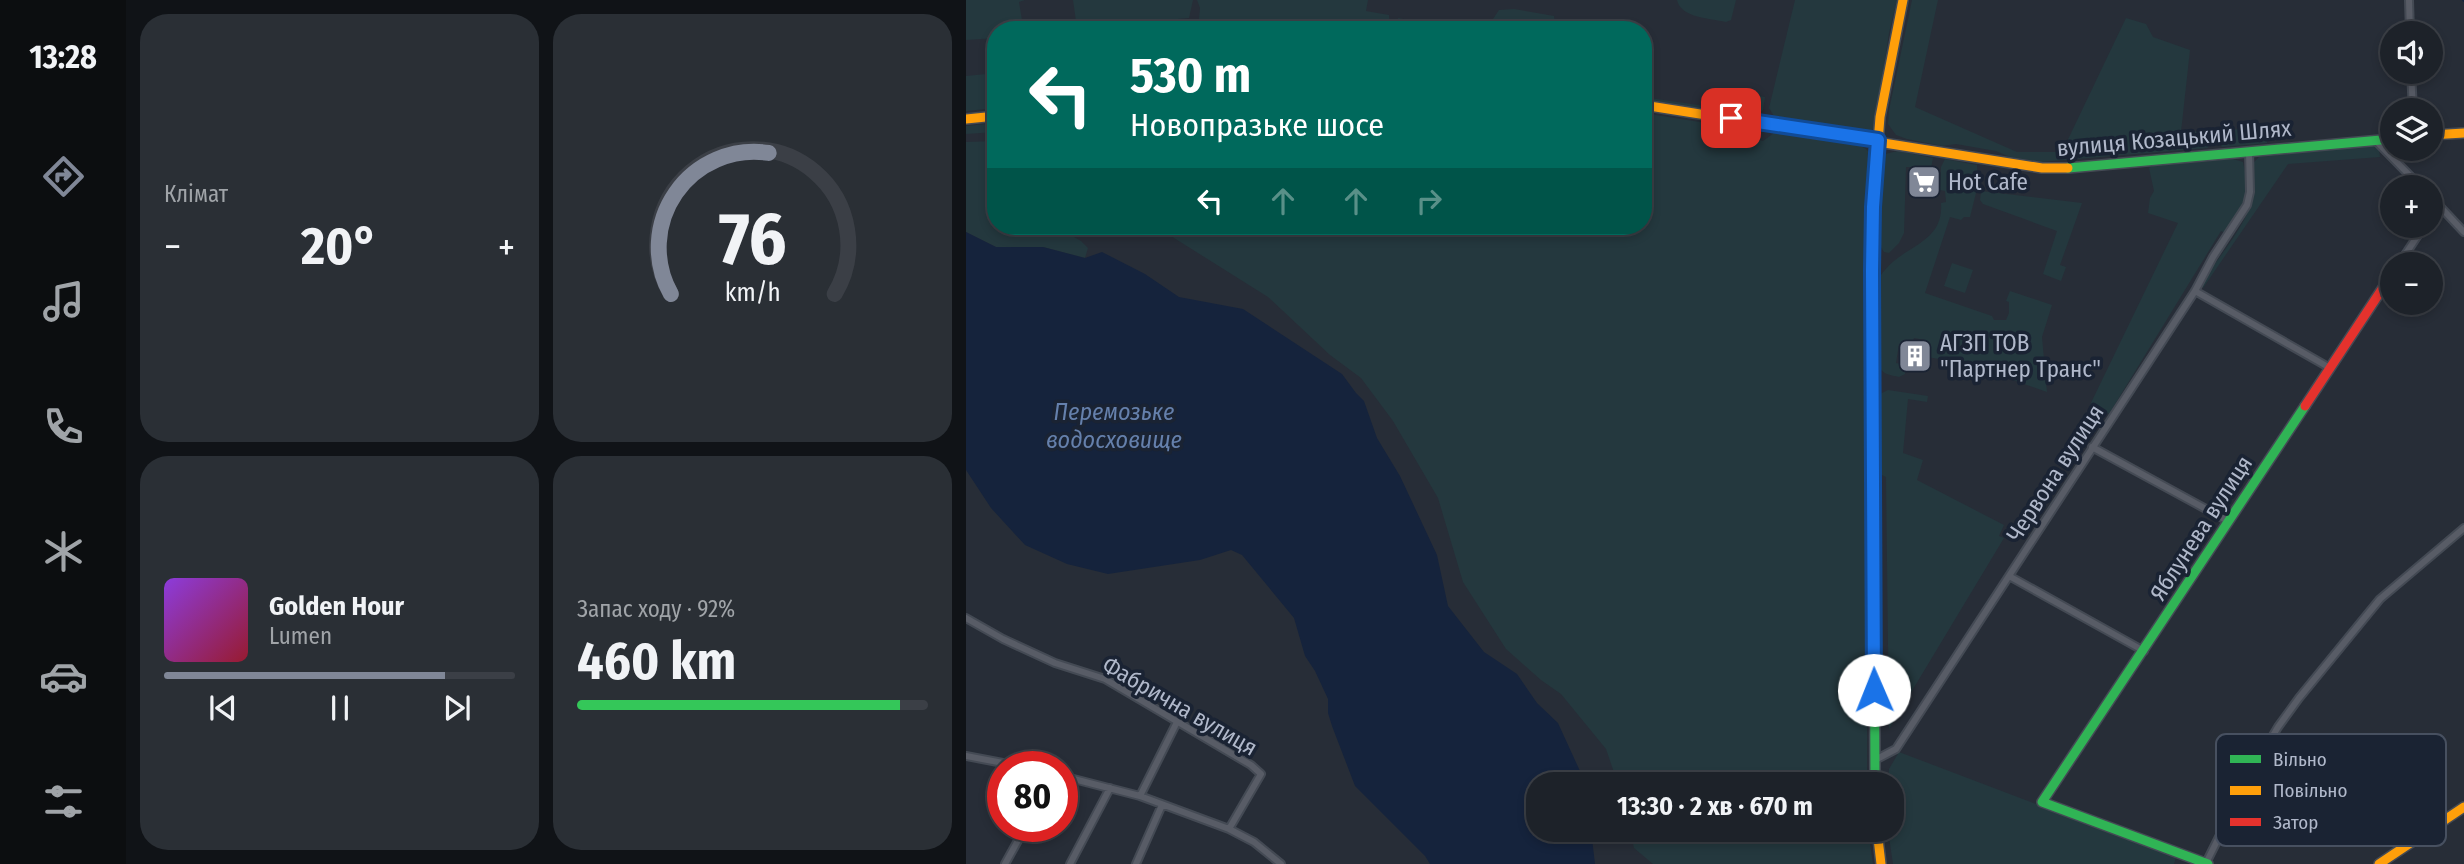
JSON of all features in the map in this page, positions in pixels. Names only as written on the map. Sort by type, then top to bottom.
[{"type":"main road","points":[[1875,772],[1873,207],[1885,88],[1903,0]]},
{"type":"main road","name":"вулиця Козацький Шлях","points":[[1652,106],[2042,168],[2070,168],[2380,140]]},
{"type":"main road","points":[[966,119],[987,117]]},
{"type":"main road","points":[[2443,134],[2464,132]]},
{"type":"main road","name":"Яблунева вулиця","points":[[2207,864],[2042,802],[2380,292]]},
{"type":"main road","points":[[2446,819],[2464,807]]},
{"type":"main road","points":[[1878,842],[1881,864]]},
{"type":"main road","points":[[2379,864],[2406,846]]},
{"type":"street","points":[[2409,0],[2410,21]]},
{"type":"street","points":[[2376,140],[2410,175]]},
{"type":"street","name":"Червона вулиця","points":[[1875,760],[1896,749],[2195,291],[2213,257],[2245,209],[2250,192],[2249,151]]},
{"type":"street","points":[[2443,210],[2464,232]]},
{"type":"street","points":[[2195,291],[2330,368]]},
{"type":"street","points":[[2092,447],[2228,521]]},
{"type":"street","points":[[2274,734],[2299,698],[2380,599],[2464,528]]},
{"type":"street","points":[[2009,576],[2144,651]]},
{"type":"street","name":"Фабрична вулиця","points":[[966,618],[1055,663],[1105,679],[1251,765],[1261,774],[1229,829]]},
{"type":"street","points":[[1140,796],[1177,722]]},
{"type":"street","points":[[966,756],[987,760]]},
{"type":"street","points":[[1078,780],[1140,796],[1229,829],[1254,842],[1280,864]]},
{"type":"street","points":[[1070,864],[1110,788]]},
{"type":"street","points":[[1136,864],[1162,805]]},
{"type":"street","points":[[1005,864],[1017,842]]},
{"type":"street","points":[[2207,864],[2216,846]]},
{"type":"shaded area","points":[[966,0],[1025,0],[1019,2],[1022,21],[987,21],[987,39],[966,40]]},
{"type":"shaded area","points":[[1073,0],[1193,0],[1189,18],[1155,21],[1076,21]]},
{"type":"shaded area","points":[[1197,0],[1368,0],[1366,11],[1389,15],[1389,21],[1199,21],[1200,8]]},
{"type":"shaded area","points":[[1677,0],[1736,0],[1731,20],[1726,22],[1690,14]]},
{"type":"shaded area","points":[[1795,0],[1897,0],[1889,33],[1876,119],[1871,131],[1774,116],[1769,108]]},
{"type":"shaded area","points":[[1912,0],[1938,0],[1915,107],[2017,152],[2062,152],[2126,18],[2146,24],[2153,37],[2190,50],[2181,132],[2207,131],[2208,148],[2041,162],[2010,157],[1996,151],[1956,144],[1942,146],[1896,135],[1888,124],[1889,110]]},
{"type":"shaded area","points":[[1514,9],[1554,16],[1555,21],[1493,21],[1499,10]]},
{"type":"shaded area","points":[[987,74],[987,109],[966,111],[966,76]]},
{"type":"shaded area","points":[[1754,95],[1765,97],[1763,110],[1754,116],[1717,111],[1713,107],[1751,113]]},
{"type":"shaded area","points":[[1652,98],[1705,106],[1701,109],[1652,101]]},
{"type":"shaded area","points":[[1652,114],[1725,126],[1735,136],[1763,141],[1774,133],[1810,136],[1851,143],[1868,151],[1867,772],[1614,772],[1606,749],[1561,694],[1506,649],[1463,582],[1438,498],[1393,421],[1361,378],[1330,355],[1268,297],[1169,235],[1652,235]]},
{"type":"shaded area","points":[[987,124],[987,133],[966,134],[966,126]]},
{"type":"shaded area","points":[[2268,127],[2267,143],[2222,147],[2217,141],[2215,131]]},
{"type":"shaded area","points":[[987,141],[987,235],[1071,235],[1088,248],[1085,258],[1043,247],[996,247],[966,232],[966,142]]},
{"type":"shaded area","points":[[2373,144],[2379,150],[2380,157],[2288,164],[2203,288],[2201,285],[2248,211],[2254,162],[2259,157]]},
{"type":"shaded area","points":[[1898,151],[1933,158],[1931,168],[1906,167],[1904,233],[1889,253],[1884,252],[1879,244],[1882,160],[1885,154]]},
{"type":"shaded area","points":[[1945,159],[1977,165],[1978,185],[1970,217],[1961,220],[1950,217],[1925,293],[1992,316],[1994,320],[2006,320],[2009,302],[2006,301],[2010,291],[2052,305],[2042,337],[2047,392],[1971,365],[1928,357],[1925,340],[1914,338],[1912,345],[1899,344],[1896,363],[1906,365],[1905,374],[1899,377],[1890,375],[1880,367],[1877,324],[1879,279],[1893,262],[1922,242],[1936,227],[1941,203],[1946,202],[1945,191],[1940,190],[1941,167]]},
{"type":"shaded area","points":[[2233,159],[2243,162],[2246,184],[2244,200],[2237,215],[2226,233],[2221,231],[2109,414],[2092,405],[2089,407],[2178,223],[2148,213],[2154,191],[2149,168]]},
{"type":"shaded area","points":[[1981,191],[2082,203],[2060,265],[2066,267],[2061,281],[2043,274],[2057,231],[1983,204],[1980,200]]},
{"type":"shaded area","points":[[1952,263],[1973,270],[1965,293],[1944,286]]},
{"type":"shaded area","points":[[1888,390],[1928,396],[1927,402],[1908,399],[1903,453],[1923,460],[1917,480],[2004,525],[1999,536],[2004,538],[1889,729],[1886,477],[1880,474],[1880,394]]},
{"type":"shaded area","points":[[1899,752],[2176,857],[2174,864],[1893,864],[1890,842],[1904,842],[1904,772],[1889,772]]},
{"type":"shaded area","points":[[1633,842],[1870,842],[1873,864],[1653,864],[1634,848]]},
{"type":"water","name":"Перемозьке водосховище","points":[[966,232],[996,247],[1043,247],[1085,258],[1102,252],[1145,274],[1179,297],[1243,309],[1342,374],[1364,401],[1377,438],[1400,476],[1437,555],[1448,606],[1484,652],[1517,674],[1537,703],[1558,723],[1580,772],[1526,772],[1526,842],[1592,842],[1595,864],[1430,864],[1355,786],[1332,726],[1328,699],[1305,656],[1294,618],[1242,555],[1231,550],[1200,560],[1108,574],[1067,564],[1025,545],[991,508],[966,470]]},
{"type":"traffic: fast","points":[[2068,168],[2380,140]]},
{"type":"traffic: fast","points":[[1873,296],[1875,772]]},
{"type":"traffic: fast","points":[[2208,864],[2042,802],[2305,406]]},
{"type":"traffic: slow","points":[[1873,296],[1873,207],[1880,117],[1903,0]]},
{"type":"traffic: slow","points":[[1652,106],[2042,168],[2068,168]]},
{"type":"traffic: slow","points":[[966,119],[987,117]]},
{"type":"traffic: slow","points":[[2443,134],[2464,133]]},
{"type":"traffic: slow","points":[[2446,819],[2464,807]]},
{"type":"traffic: slow","points":[[1878,842],[1881,864]]},
{"type":"traffic: slow","points":[[2379,864],[2406,846]]},
{"type":"traffic: jam","points":[[2305,406],[2380,292]]},
{"type":"place","name":"Hot Cafe","points":[[1924,182]]},
{"type":"place","name":"АГЗП ТОВ \"Партнер Транс\"","points":[[1915,356]]},
{"type":"route","points":[[1731,118],[1878,140],[1872,271],[1874,690]]}]
